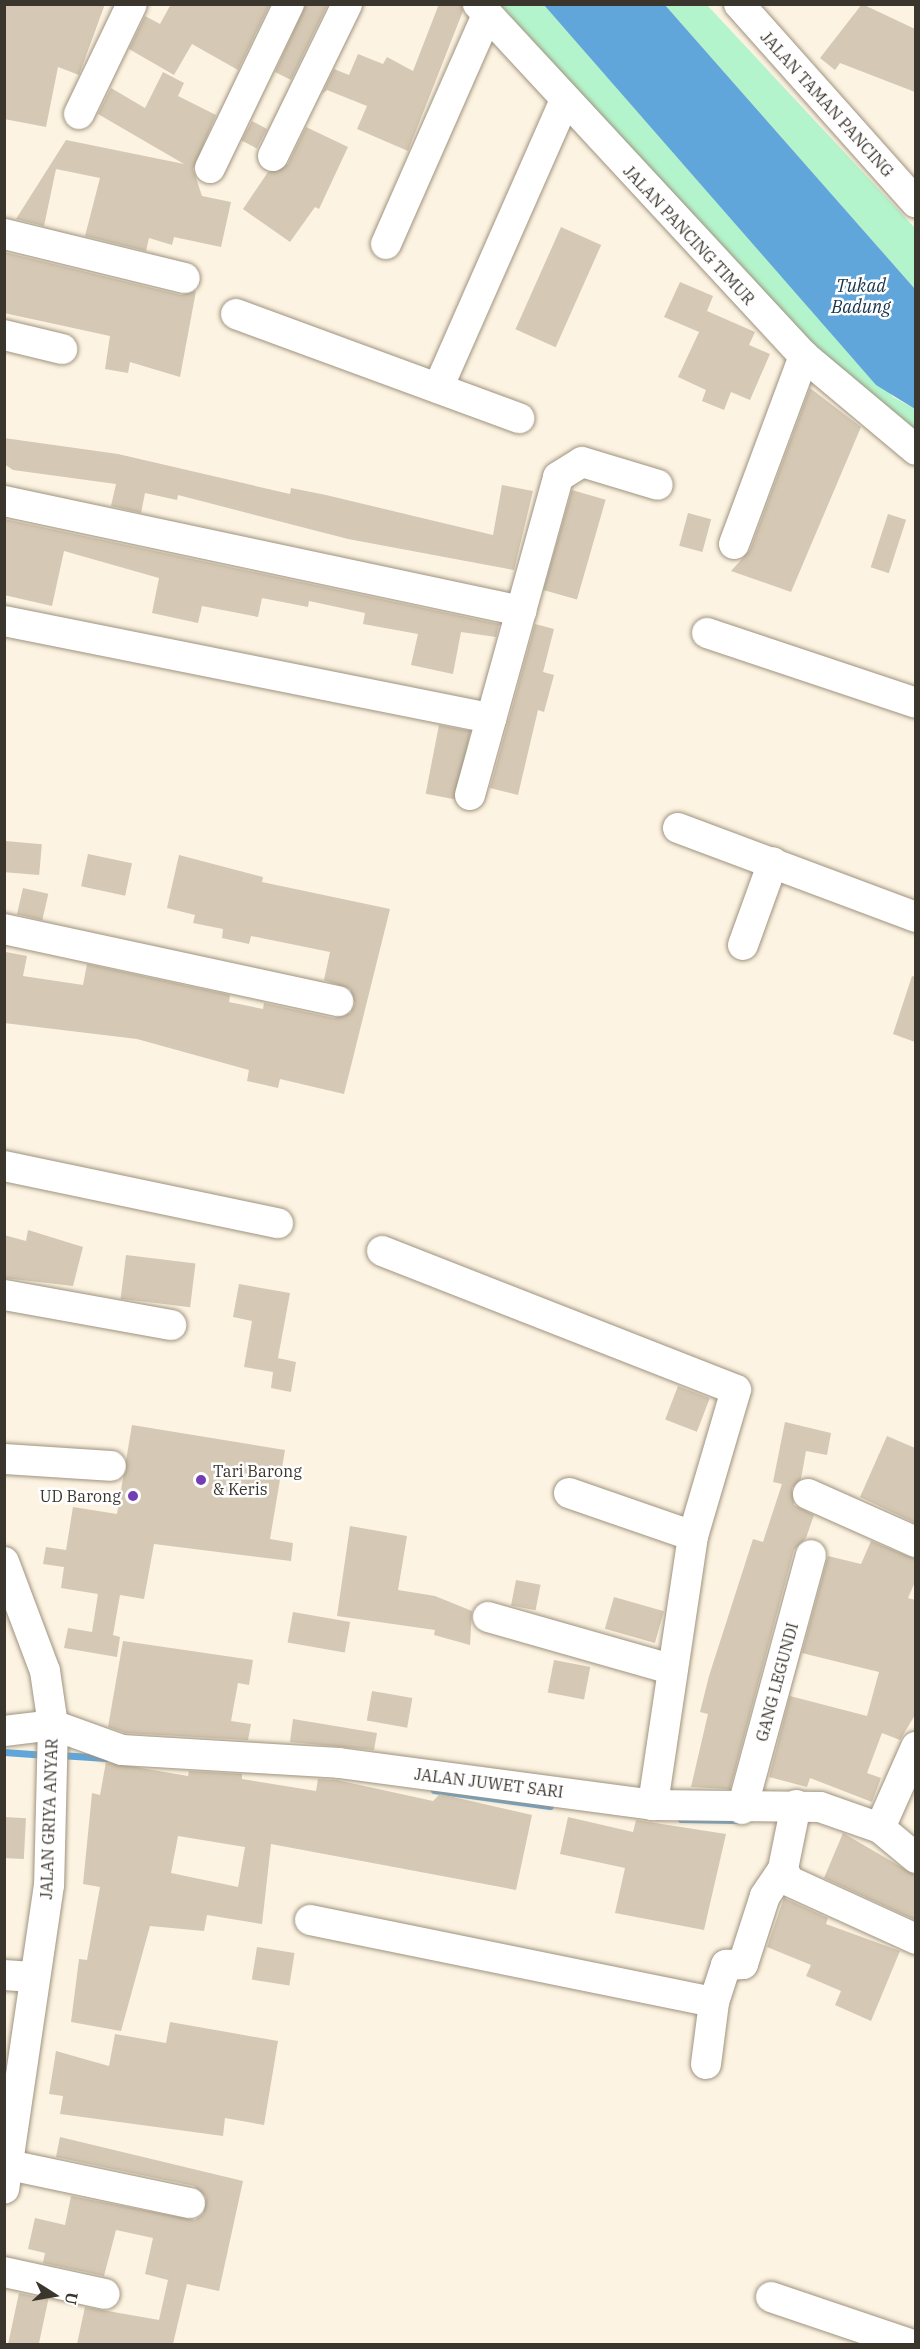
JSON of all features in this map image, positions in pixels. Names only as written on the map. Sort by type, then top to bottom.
[{"type":"street","points":[[79,114],[132,4]]},
{"type":"street","points":[[210,168],[289,4]]},
{"type":"street","points":[[273,156],[347,4]]},
{"type":"street","name":"JALAN TAMAN PANCING","points":[[739,4],[915,203]]},
{"type":"street","points":[[386,244],[482,10]]},
{"type":"street","name":"JALAN PANCING TIMUR","points":[[482,10],[564,102],[804,356],[915,450]]},
{"type":"street","points":[[438,388],[564,102]]},
{"type":"street","points":[[4,234],[185,279]]},
{"type":"street","points":[[236,314],[519,418]]},
{"type":"street","points":[[4,335],[62,349]]},
{"type":"street","points":[[734,544],[804,356]]},
{"type":"street","points":[[470,795],[552,492],[565,469],[582,462],[658,485]]},
{"type":"street","points":[[4,501],[521,610]]},
{"type":"street","points":[[4,621],[491,718]]},
{"type":"street","points":[[708,633],[915,704]]},
{"type":"street","points":[[678,828],[915,917]]},
{"type":"street","points":[[743,945],[773,862]]},
{"type":"street","points":[[4,929],[338,1001]]},
{"type":"street","points":[[4,1166],[278,1224]]},
{"type":"street","points":[[382,1251],[736,1390],[693,1536],[671,1669],[654,1805]]},
{"type":"street","points":[[4,1295],[171,1325]]},
{"type":"street","points":[[4,1459],[111,1466]]},
{"type":"street","points":[[569,1493],[693,1536]]},
{"type":"street","points":[[808,1494],[915,1542]]},
{"type":"street","name":"GANG LEGUNDI","points":[[742,1809],[811,1555]]},
{"type":"street","name":"JALAN GRIYA ANYAR","points":[[4,1562],[12,1606],[45,1671],[52,1730],[49,1886],[35,1977],[11,2097],[7,2177]]},
{"type":"street","points":[[488,1617],[671,1669]]},
{"type":"street","points":[[4,1731],[52,1730]]},
{"type":"street","name":"JALAN JUWET SARI","points":[[52,1730],[122,1750],[339,1763],[654,1805],[742,1809],[796,1805],[846,1814],[880,1828],[915,1858]]},
{"type":"street","points":[[880,1828],[915,1747]]},
{"type":"street","points":[[706,2064],[714,2002],[726,1965],[743,1964],[765,1896],[783,1869],[796,1805]]},
{"type":"street","points":[[783,1869],[789,1881],[915,1939]]},
{"type":"street","points":[[310,1920],[714,2002]]},
{"type":"street","points":[[4,1975],[35,1977]]},
{"type":"street","points":[[7,2177],[190,2203]]},
{"type":"street","points":[[4,2272],[105,2294]]},
{"type":"street","points":[[771,2297],[910,2344]]},
{"type":"green space","points":[[501,5],[544,5],[893,397],[915,409],[915,433],[868,401],[721,253]]},
{"type":"green space","points":[[665,5],[707,5],[915,228],[915,289]]},
{"type":"water","name":"Tukad Badung","points":[[544,5],[665,5],[915,289],[915,409],[876,385]]},
{"type":"building","points":[[4,4],[105,4],[79,75],[58,67],[46,127],[4,119]]},
{"type":"building","points":[[171,4],[270,4],[238,70],[192,44],[174,75],[129,49],[145,16],[160,24]]},
{"type":"building","points":[[306,4],[328,4],[291,80],[275,72]]},
{"type":"building","points":[[439,4],[461,4],[463,11],[408,151],[357,129],[367,106],[327,90],[322,94],[334,69],[349,75],[358,54],[383,64],[387,57],[413,71]]},
{"type":"building","points":[[862,4],[915,29],[915,92],[840,63],[835,70],[820,58]]},
{"type":"building","points":[[163,72],[184,83],[178,96],[216,115],[193,169],[202,196],[231,202],[221,247],[174,237],[172,245],[149,238],[146,251],[85,236],[100,178],[56,169],[44,226],[16,219],[66,140],[184,164],[98,114],[111,88],[145,108]]},
{"type":"building","points":[[252,121],[267,129],[257,148],[242,140]]},
{"type":"building","points":[[306,127],[348,147],[319,209],[315,207],[290,242],[243,209],[268,172],[288,164]]},
{"type":"building","points":[[561,227],[601,245],[556,347],[515,329]]},
{"type":"building","points":[[4,252],[181,295],[196,291],[180,377],[130,362],[128,373],[105,369],[110,336],[4,313]]},
{"type":"building","points":[[680,282],[713,296],[707,311],[755,332],[749,345],[770,354],[750,400],[731,392],[724,410],[702,401],[706,390],[678,377],[699,332],[664,317]]},
{"type":"building","points":[[810,388],[861,427],[791,592],[731,571],[750,550]]},
{"type":"building","points":[[4,438],[118,454],[290,494],[291,488],[493,535],[502,485],[533,491],[514,570],[348,539],[178,495],[177,500],[145,493],[141,513],[111,506],[116,484],[13,470],[4,464]]},
{"type":"building","points":[[572,490],[606,500],[577,600],[543,590]]},
{"type":"building","points":[[688,513],[711,519],[702,552],[679,546]]},
{"type":"building","points":[[888,514],[906,520],[889,573],[871,567]]},
{"type":"building","points":[[4,519],[499,624],[496,637],[461,632],[453,674],[411,665],[418,634],[363,624],[365,613],[309,601],[308,607],[262,598],[258,617],[202,606],[198,623],[152,613],[159,578],[64,551],[52,606],[4,595]]},
{"type":"building","points":[[535,624],[554,629],[543,672],[554,675],[544,712],[538,710],[518,795],[490,788]]},
{"type":"building","points":[[439,725],[470,731],[457,800],[426,794]]},
{"type":"building","points":[[5,841],[42,844],[39,875],[4,872]]},
{"type":"building","points":[[88,854],[132,863],[125,896],[81,886]]},
{"type":"building","points":[[179,855],[263,877],[262,882],[390,909],[344,1094],[280,1079],[278,1088],[247,1081],[249,1070],[137,1039],[4,1023],[6,952],[27,956],[23,976],[83,985],[87,964],[230,995],[229,1002],[263,1009],[264,1003],[334,1018],[350,1013],[355,1004],[350,989],[324,980],[330,952],[251,936],[249,944],[222,938],[223,929],[193,923],[195,915],[167,908]]},
{"type":"building","points":[[23,888],[48,894],[42,920],[17,914]]},
{"type":"building","points":[[912,976],[915,977],[915,1042],[893,1034]]},
{"type":"building","points":[[28,1230],[83,1247],[73,1286],[4,1278],[4,1235],[26,1241]]},
{"type":"building","points":[[126,1255],[195,1264],[190,1307],[121,1299]]},
{"type":"building","points":[[239,1284],[290,1293],[278,1358],[296,1362],[291,1392],[271,1388],[273,1372],[244,1367],[252,1321],[233,1317]]},
{"type":"building","points":[[678,1386],[710,1398],[697,1432],[665,1420]]},
{"type":"building","points":[[785,1422],[831,1433],[827,1455],[806,1451],[801,1479],[792,1488],[794,1505],[814,1515],[806,1538],[794,1550],[730,1789],[691,1787],[708,1714],[700,1712],[709,1676],[753,1539],[763,1542],[782,1484],[773,1482]]},
{"type":"building","points":[[132,1425],[285,1450],[270,1539],[293,1543],[291,1561],[154,1544],[144,1599],[120,1595],[113,1635],[120,1637],[117,1657],[64,1648],[68,1628],[92,1632],[98,1594],[61,1588],[64,1567],[43,1564],[46,1547],[66,1550],[73,1507],[117,1514]]},
{"type":"building","points":[[887,1436],[915,1448],[915,1523],[860,1497]]},
{"type":"building","points":[[350,1526],[407,1536],[398,1590],[435,1596],[472,1611],[470,1645],[434,1635],[435,1630],[337,1616]]},
{"type":"building","points":[[871,1541],[915,1559],[915,1582],[908,1598],[915,1600],[915,1715],[900,1740],[882,1733],[867,1773],[881,1778],[872,1802],[810,1778],[807,1787],[769,1777],[790,1696],[867,1716],[879,1672],[802,1653],[828,1556],[861,1564]]},
{"type":"building","points":[[516,1580],[541,1585],[536,1610],[511,1606]]},
{"type":"building","points":[[614,1597],[664,1611],[655,1643],[605,1629]]},
{"type":"building","points":[[293,1612],[350,1622],[345,1653],[288,1643]]},
{"type":"building","points":[[123,1641],[253,1660],[249,1685],[238,1683],[231,1721],[251,1724],[248,1740],[126,1733],[108,1727]]},
{"type":"building","points":[[554,1660],[590,1667],[584,1699],[548,1692]]},
{"type":"building","points":[[372,1691],[412,1698],[407,1728],[367,1721]]},
{"type":"building","points":[[293,1719],[377,1733],[374,1750],[290,1742]]},
{"type":"building","points":[[106,1762],[188,1776],[189,1771],[242,1774],[242,1779],[316,1791],[318,1779],[337,1780],[433,1801],[440,1794],[532,1815],[516,1890],[271,1844],[262,1924],[207,1915],[204,1931],[150,1926],[121,2031],[71,2022],[79,1959],[87,1960],[100,1887],[83,1884],[92,1793],[100,1795]],"holes":[[[178,1836],[245,1847],[238,1887],[171,1873]]]},
{"type":"building","points":[[4,1817],[26,1818],[24,1859],[4,1858]]},
{"type":"building","points":[[568,1817],[633,1832],[636,1820],[726,1834],[704,1930],[615,1913],[625,1868],[560,1854]]},
{"type":"building","points":[[843,1833],[915,1875],[915,1920],[824,1878]]},
{"type":"building","points":[[784,1898],[828,1918],[826,1924],[900,1951],[871,2021],[835,2005],[841,1991],[806,1976],[811,1965],[767,1947]]},
{"type":"building","points":[[257,1947],[295,1953],[289,1986],[252,1980]]},
{"type":"building","points":[[170,2022],[278,2041],[264,2125],[225,2118],[223,2136],[60,2114],[63,2096],[49,2094],[56,2051],[109,2066],[115,2034],[166,2043]]},
{"type":"building","points":[[60,2137],[243,2181],[219,2291],[187,2284],[173,2344],[77,2344],[85,2307],[159,2320],[168,2280],[145,2274],[153,2238],[116,2230],[104,2276],[43,2263],[45,2253],[28,2249],[35,2218],[65,2225],[71,2196],[195,2220],[203,2214],[206,2197],[194,2186],[56,2157]]},
{"type":"building","points":[[19,2293],[48,2299],[39,2344],[8,2344]]},
{"type":"waterway","points":[[4,1752],[46,1755]]},
{"type":"waterway","points":[[60,1755],[106,1758]]},
{"type":"waterway","points":[[434,1790],[550,1806]]},
{"type":"waterway","points":[[681,1819],[738,1820]]},
{"type":"place","name":"Tari Barong & Keris","points":[[201,1480]]},
{"type":"place","name":"UD Barong","points":[[133,1496]]}]
